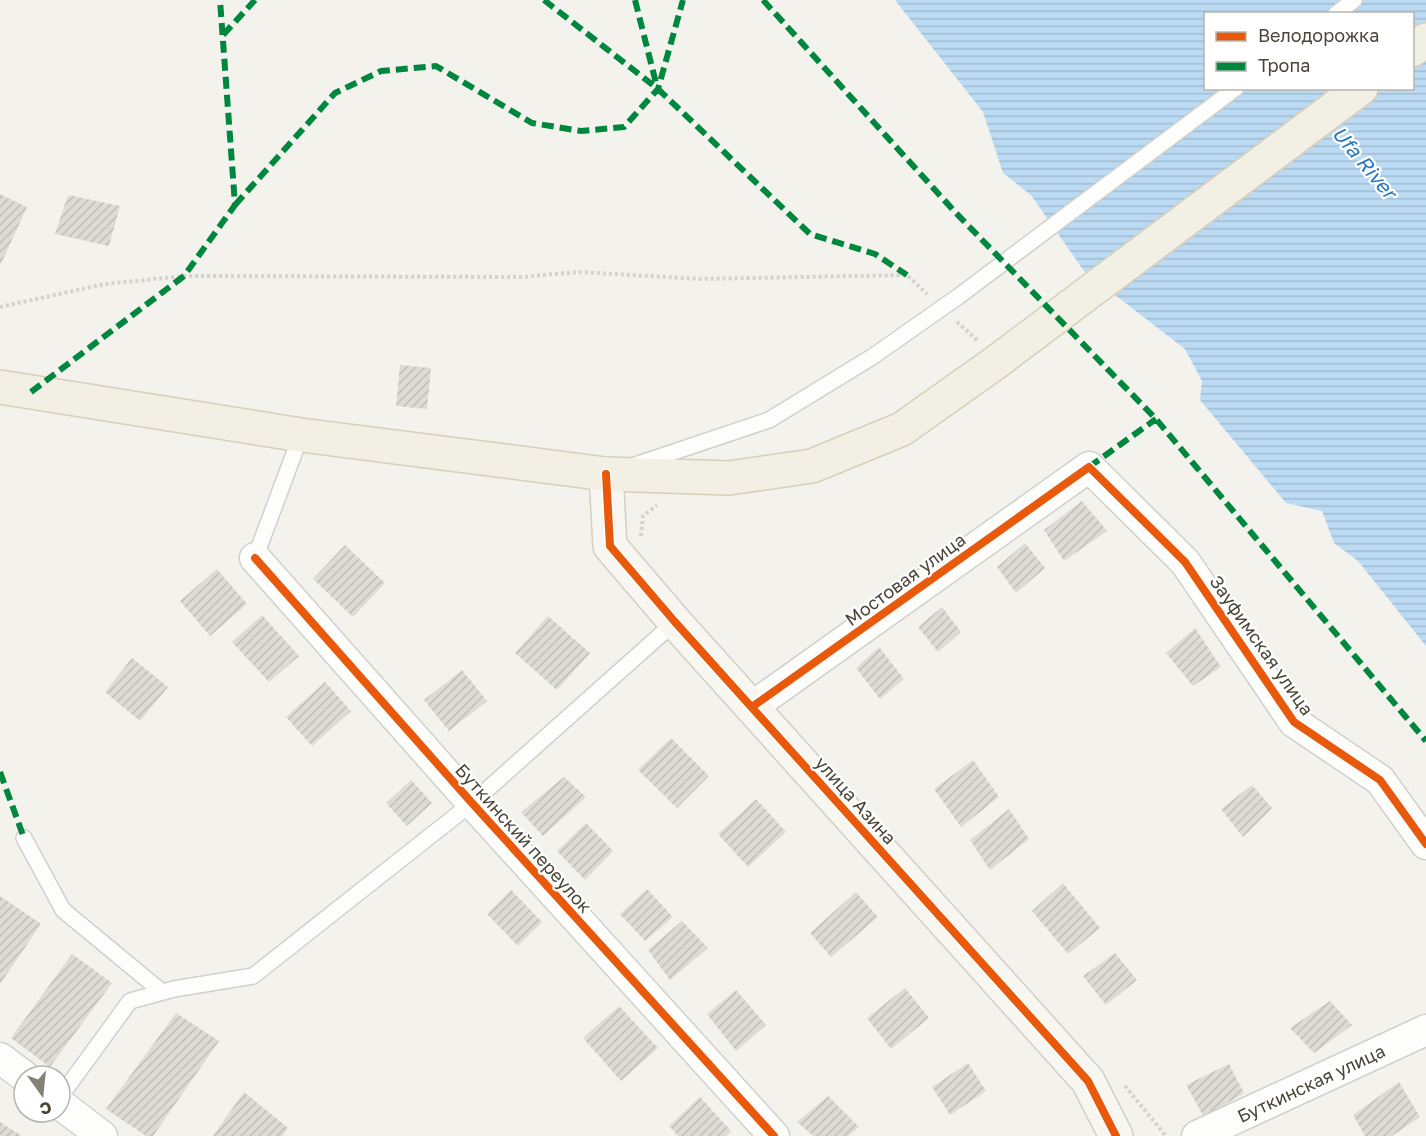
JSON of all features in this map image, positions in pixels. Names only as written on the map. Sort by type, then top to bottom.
[{"type":"main road","points":[[1414,49],[1426,40]]},
{"type":"main road","points":[[16,390],[301,435],[606,474],[729,478],[812,466],[902,429],[989,354],[1358,90]]},
{"type":"street","points":[[0,372],[16,390]]},
{"type":"street","name":"Зауфимская улица","points":[[1075,474],[1089,467],[1185,562],[1294,722],[1380,780],[1426,844]]},
{"type":"street","name":"улица Азина","points":[[606,474],[610,546],[675,622],[1088,1081],[1116,1136]]},
{"type":"street","name":"Мостовая улица","points":[[752,707],[1075,474]]},
{"type":"street","name":"Буткинский переулок","points":[[255,558],[471,803],[774,1136]]},
{"type":"street","name":"Буткинская улица","points":[[1197,1136],[1426,1030]]},
{"type":"street","points":[[72,1113],[102,1136]]},
{"type":"lane","points":[[1339,12],[1354,0]]},
{"type":"lane","points":[[606,474],[769,420],[872,357],[959,296],[1233,90]]},
{"type":"lane","points":[[255,558],[301,435]]},
{"type":"lane","points":[[72,1081],[130,1001],[162,992],[253,976],[471,803],[675,622]]},
{"type":"lane","points":[[24,838],[63,910],[162,992]]},
{"type":"path","points":[[0,307],[105,284],[184,276],[521,277],[579,272],[700,279],[907,275],[932,299]]},
{"type":"path","points":[[949,314],[989,354]]},
{"type":"water","name":"Ufa River","points":[[895,0],[1426,0],[1426,646],[1358,561],[1334,543],[1322,511],[1286,503],[1200,400],[1202,381],[1185,349],[1084,271],[1031,195],[1003,173],[983,112]]},
{"type":"building","points":[[0,194],[27,207],[0,266]]},
{"type":"building","points":[[68,195],[120,206],[109,246],[55,234]]},
{"type":"building","points":[[400,365],[431,368],[427,409],[396,406]]},
{"type":"building","points":[[1082,501],[1107,531],[1064,561],[1044,530]]},
{"type":"building","points":[[1025,543],[1045,568],[1016,593],[997,567]]},
{"type":"building","points":[[345,545],[385,583],[353,617],[313,579]]},
{"type":"building","points":[[217,569],[247,604],[210,636],[180,601]]},
{"type":"building","points":[[942,607],[961,632],[938,652],[918,627]]},
{"type":"building","points":[[262,615],[299,656],[269,682],[232,642]]},
{"type":"building","points":[[548,616],[590,653],[557,690],[515,653]]},
{"type":"building","points":[[1195,628],[1221,667],[1193,686],[1166,653]]},
{"type":"building","points":[[879,647],[904,679],[880,699],[856,668]]},
{"type":"building","points":[[132,658],[168,687],[140,721],[105,692]]},
{"type":"building","points":[[462,670],[487,701],[449,731],[424,700]]},
{"type":"building","points":[[325,682],[351,711],[312,746],[286,717]]},
{"type":"building","points":[[671,738],[709,776],[677,808],[638,770]]},
{"type":"building","points":[[973,760],[999,797],[961,827],[934,789]]},
{"type":"building","points":[[564,777],[586,797],[543,836],[521,812]]},
{"type":"building","points":[[411,780],[432,803],[407,826],[386,803]]},
{"type":"building","points":[[1252,785],[1272,808],[1243,837],[1221,809]]},
{"type":"building","points":[[756,799],[786,832],[748,867],[718,834]]},
{"type":"building","points":[[1009,809],[1029,839],[990,870],[970,840]]},
{"type":"building","points":[[586,823],[613,851],[585,880],[557,851]]},
{"type":"building","points":[[1063,883],[1100,928],[1068,954],[1032,911]]},
{"type":"building","points":[[647,889],[673,917],[645,941],[620,914]]},
{"type":"building","points":[[511,890],[542,922],[518,946],[487,914]]},
{"type":"building","points":[[856,892],[878,917],[831,957],[810,933]]},
{"type":"building","points":[[0,896],[41,924],[0,984]]},
{"type":"building","points":[[682,921],[708,948],[670,980],[648,950]]},
{"type":"building","points":[[1115,953],[1137,980],[1106,1005],[1083,976]]},
{"type":"building","points":[[72,954],[112,983],[52,1064],[46,1064],[11,1038]]},
{"type":"building","points":[[905,988],[929,1018],[891,1049],[867,1018]]},
{"type":"building","points":[[736,990],[766,1025],[736,1051],[707,1014]]},
{"type":"building","points":[[1330,1001],[1352,1025],[1314,1053],[1290,1028]]},
{"type":"building","points":[[619,1006],[658,1048],[621,1081],[583,1038]]},
{"type":"building","points":[[176,1013],[219,1041],[153,1136],[146,1136],[106,1109]]},
{"type":"building","points":[[968,1063],[986,1091],[950,1115],[932,1087]]},
{"type":"building","points":[[1229,1064],[1244,1093],[1204,1117],[1186,1085]]},
{"type":"building","points":[[1399,1082],[1420,1117],[1392,1136],[1365,1136],[1353,1115]]},
{"type":"building","points":[[244,1092],[288,1128],[282,1136],[213,1136]]},
{"type":"building","points":[[828,1096],[859,1127],[848,1136],[813,1136],[797,1122]]},
{"type":"building","points":[[700,1097],[731,1131],[726,1136],[678,1136],[669,1126]]},
{"type":"building","points":[[0,1122],[22,1136],[0,1136]]},
{"type":"marked path","points":[[31,392],[184,276],[235,205],[220,0]]},
{"type":"marked path","points":[[223,35],[255,0]]},
{"type":"marked path","points":[[544,0],[658,89],[810,234],[875,254],[907,275]]},
{"type":"marked path","points":[[635,0],[657,87]]},
{"type":"marked path","points":[[235,205],[335,93],[381,71],[436,66],[532,123],[581,131],[624,127],[658,89],[683,0]]},
{"type":"marked path","points":[[763,0],[955,212],[1156,419],[1426,741]]},
{"type":"marked path","points":[[1089,467],[1156,419]]},
{"type":"marked path","points":[[0,772],[24,838]]},
{"type":"cycle path","points":[[752,707],[1089,467],[1185,562],[1294,722],[1380,780],[1426,844]]},
{"type":"cycle path","points":[[606,474],[610,546],[675,622],[1088,1081],[1116,1136]]},
{"type":"cycle path","points":[[255,558],[472,803],[774,1136]]}]
